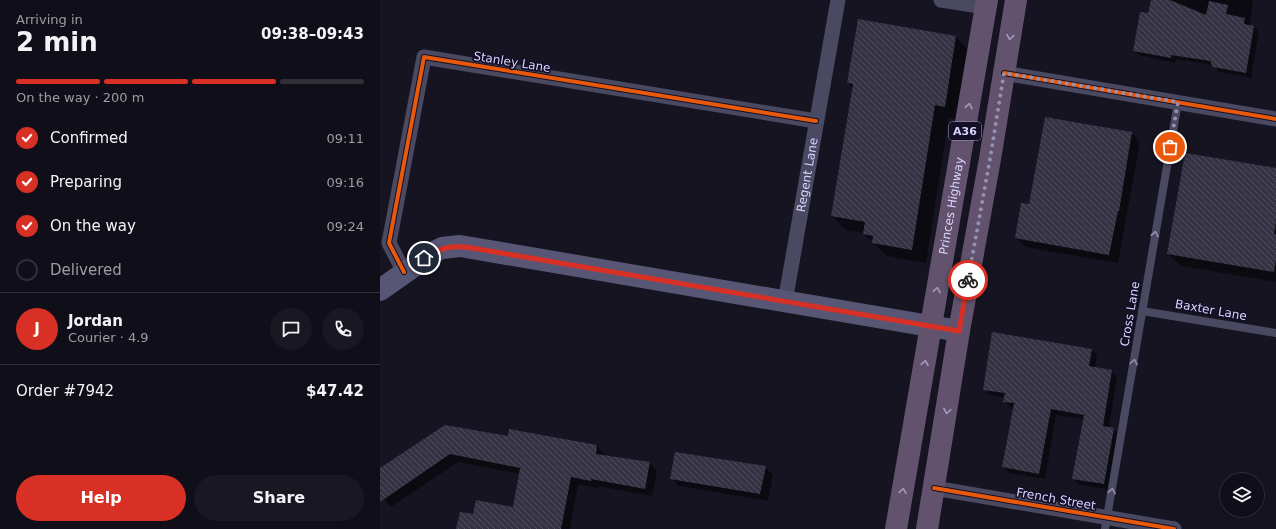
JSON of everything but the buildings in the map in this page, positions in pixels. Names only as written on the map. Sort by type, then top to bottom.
[{"type":"highway","name":"A36","points":[[927,529],[959,331],[990,159],[1016,0]]},
{"type":"highway","name":"Princes Highway","points":[[896,529],[987,4]]},
{"type":"main road","points":[[380,290],[434,252],[442,248],[460,246],[959,331]]},
{"type":"street","name":"Regent Lane","points":[[785,302],[838,0]]},
{"type":"street","points":[[941,0],[987,4]]},
{"type":"street","name":"Stanley Lane","points":[[404,272],[389,243],[424,57],[816,121]]},
{"type":"street","points":[[1004,73],[1276,119]]},
{"type":"street","name":"French Street","points":[[934,488],[1106,523],[1174,529]]},
{"type":"lane","name":"Cross Lane","points":[[1106,523],[1178,102]]},
{"type":"lane","name":"Baxter Lane","points":[[1142,311],[1276,334]]},
{"type":"cycle path","points":[[404,272],[389,243],[424,57],[816,121]]},
{"type":"cycle path","points":[[1004,73],[1276,119]]},
{"type":"cycle path","points":[[934,488],[1174,529]]},
{"type":"way so far","points":[[968,280],[1004,73],[1178,102],[1170,147]]},
{"type":"route","points":[[424,258],[442,248],[460,246],[959,331],[968,280]]}]
